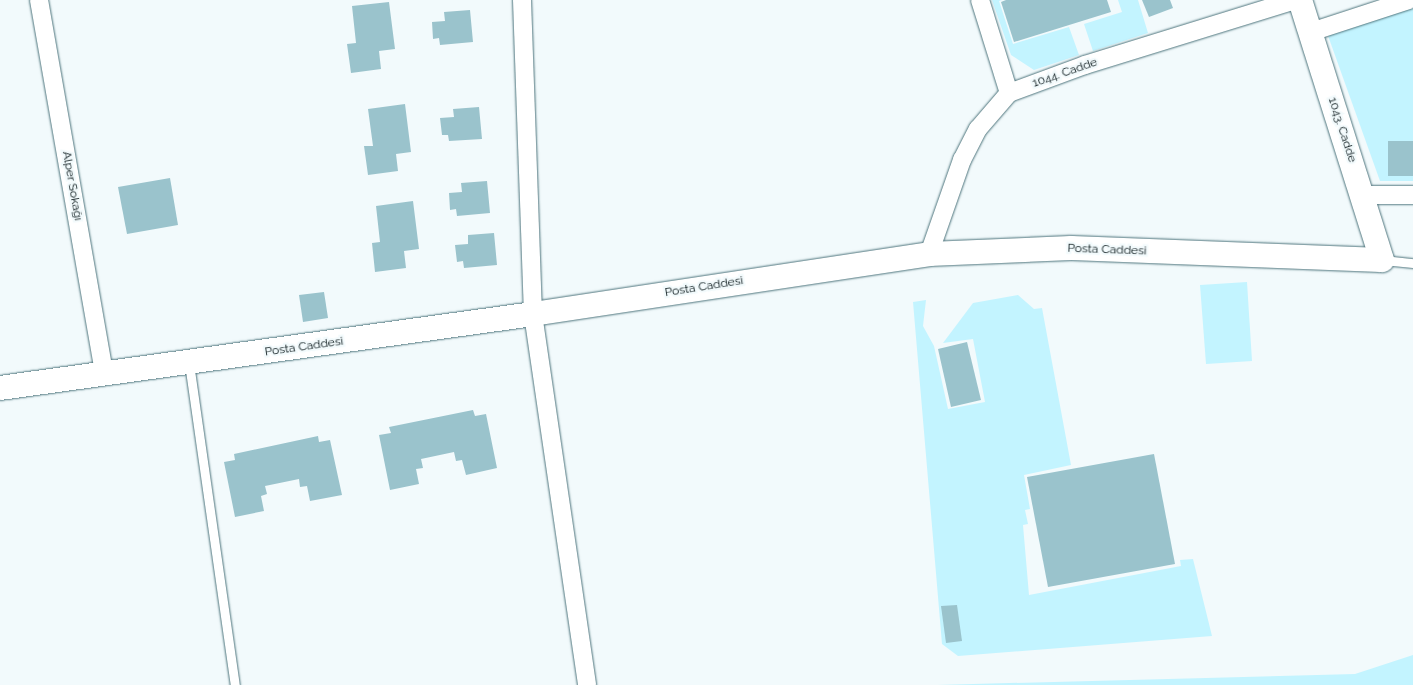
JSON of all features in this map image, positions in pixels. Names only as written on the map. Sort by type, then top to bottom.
[{"type":"street","name":"Alper Sokağı","points":[[39,0],[104,373]]},
{"type":"street","points":[[522,0],[533,314],[588,685]]},
{"type":"street","points":[[980,0],[1009,93]]},
{"type":"street","name":"1044. Cadde","points":[[929,254],[962,160],[978,129],[1009,93],[1085,65],[1295,0]]},
{"type":"street","name":"1043. Cadde","points":[[1300,0],[1364,195],[1382,260]]},
{"type":"street","points":[[1310,32],[1409,0]]},
{"type":"street","points":[[1364,195],[1413,195]]},
{"type":"street","name":"Posta Caddesi","points":[[0,388],[533,314],[929,254],[1071,248],[1382,260]]},
{"type":"lane","name":"Posta Caddesi","points":[[1382,260],[1413,262]]},
{"type":"lane","points":[[189,363],[235,685]]},
{"type":"shaded area","points":[[992,0],[1002,0],[999,1],[1013,44],[1069,27],[1079,55],[1034,70],[1011,55]]},
{"type":"shaded area","points":[[1118,0],[1138,0],[1148,33],[1093,51],[1084,24],[1122,12]]},
{"type":"shaded area","points":[[1413,7],[1413,181],[1380,181],[1327,33]]},
{"type":"shaded area","points":[[1247,282],[1252,361],[1206,364],[1200,285]]},
{"type":"shaded area","points":[[1018,295],[1034,309],[1042,308],[1071,465],[1024,475],[1030,509],[1025,510],[1028,524],[1023,525],[1029,595],[1181,566],[1180,560],[1193,559],[1212,636],[958,656],[942,644],[913,302],[926,300],[923,326],[934,346],[948,409],[985,402],[973,339],[943,343],[973,303]]},
{"type":"shaded area","points":[[1413,655],[1413,685],[937,685],[1355,674]]},
{"type":"building","points":[[1006,0],[1107,0],[1111,12],[1014,42],[1001,2]]},
{"type":"building","points":[[1142,0],[1170,0],[1173,8],[1149,17]]},
{"type":"building","points":[[389,2],[395,49],[379,51],[381,69],[351,73],[347,44],[356,43],[352,6]]},
{"type":"building","points":[[470,10],[473,42],[440,45],[439,38],[433,39],[432,22],[445,21],[444,12]]},
{"type":"building","points":[[405,104],[411,152],[396,154],[398,171],[368,175],[364,146],[373,146],[368,109]]},
{"type":"building","points":[[479,107],[482,139],[449,141],[448,135],[442,135],[440,118],[454,117],[453,109]]},
{"type":"building","points":[[1388,141],[1413,141],[1413,176],[1388,176]]},
{"type":"building","points":[[170,178],[178,225],[127,234],[118,187]]},
{"type":"building","points":[[487,181],[490,213],[457,216],[456,209],[450,210],[449,193],[462,192],[461,183]]},
{"type":"building","points":[[413,201],[419,249],[404,251],[406,268],[375,272],[372,243],[380,242],[376,206]]},
{"type":"building","points":[[494,233],[497,265],[464,268],[463,261],[457,262],[455,245],[468,244],[468,235]]},
{"type":"building","points":[[324,292],[328,318],[303,322],[299,295]]},
{"type":"building","points":[[967,342],[981,400],[951,407],[938,349]]},
{"type":"building","points":[[473,410],[475,416],[486,414],[497,468],[466,475],[462,460],[456,461],[454,452],[421,459],[423,468],[416,469],[419,484],[390,490],[379,435],[391,433],[389,427]]},
{"type":"building","points":[[318,436],[319,442],[330,440],[342,495],[310,501],[307,486],[300,487],[299,479],[265,486],[267,494],[261,496],[264,511],[235,517],[224,462],[235,460],[234,454]]},
{"type":"building","points":[[1154,454],[1175,564],[1048,587],[1027,477]]},
{"type":"building","points":[[957,605],[962,641],[946,643],[941,606]]}]
